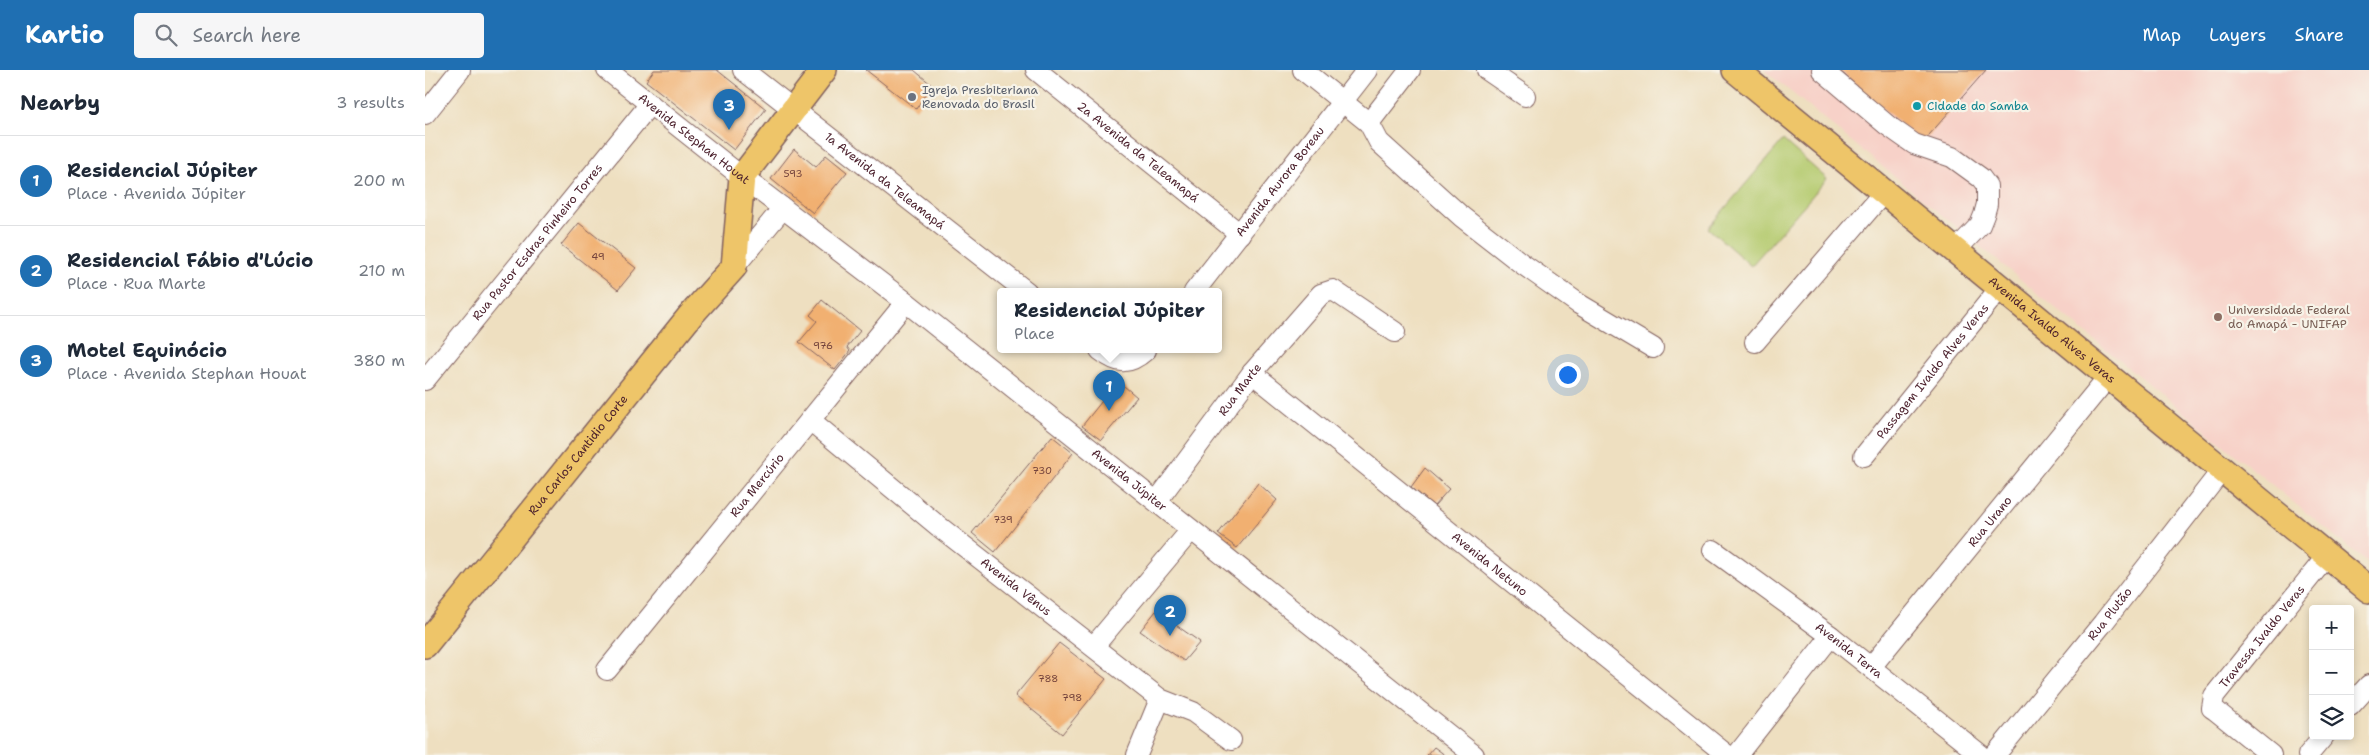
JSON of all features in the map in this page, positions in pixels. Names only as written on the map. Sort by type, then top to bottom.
[{"type":"main road","points":[[734,267],[742,177],[824,70]]},
{"type":"main road","name":"Avenida Ivaldo Alves Veras","points":[[1735,70],[2369,590]]},
{"type":"main road","name":"Rua Carlos Cantidio Corte","points":[[425,645],[690,316],[734,267]]},
{"type":"street","points":[[425,114],[460,70]]},
{"type":"street","name":"Avenida Stephan Houat","points":[[607,70],[783,208]]},
{"type":"street","name":"1a Avenida da Teleamapá","points":[[743,70],[1022,288]]},
{"type":"street","name":"2a Avenida da Teleamapá","points":[[1036,70],[1240,234]]},
{"type":"street","points":[[1303,70],[1369,123],[1379,142],[1462,217],[1521,263],[1579,304],[1653,348]]},
{"type":"street","name":"Avenida Aurora Boreau","points":[[1197,288],[1367,70]]},
{"type":"street","points":[[1369,123],[1410,70]]},
{"type":"street","points":[[1487,70],[1525,96]]},
{"type":"street","points":[[1822,70],[1887,125],[1915,144],[1953,157],[1981,178],[1987,186],[1987,204],[1980,225],[1955,251]]},
{"type":"street","name":"Rua Pastor Esdras Pinheiro Torres","points":[[425,380],[650,104]]},
{"type":"street","points":[[1755,342],[1884,192]]},
{"type":"street","name":"Rua Carlos Cantidio Corte","points":[[734,267],[783,208]]},
{"type":"street","name":"Avenida Júpiter","points":[[783,208],[906,302],[1474,755]]},
{"type":"street","name":"Passagem Ivaldo Alves Veras","points":[[1864,456],[2000,288]]},
{"type":"street","name":"Rua Marte","points":[[1157,501],[1252,373],[1317,298],[1327,291],[1333,290],[1395,332]]},
{"type":"street","name":"Rua Mercúrio","points":[[607,670],[906,302]]},
{"type":"street","points":[[1107,355],[1125,362],[1142,353]]},
{"type":"street","name":"Avenida Netuno","points":[[1252,373],[1727,755]]},
{"type":"street","name":"Rua Urano","points":[[1871,667],[2108,377]]},
{"type":"street","name":"Avenida Vênus","points":[[810,420],[937,525],[1160,698],[1193,712],[1231,740]]},
{"type":"street","name":"Rua Plutão","points":[[1995,755],[2103,623],[2222,470]]},
{"type":"street","points":[[1094,646],[1191,530]]},
{"type":"street","name":"Avenida Terra","points":[[1713,550],[1831,636],[1981,755]]},
{"type":"street","name":"Travessa Ivaldo Veras","points":[[2271,755],[2212,708],[2212,702],[2214,696],[2327,556]]},
{"type":"street","points":[[1737,755],[1831,636]]},
{"type":"street","points":[[2354,702],[2369,685]]},
{"type":"street","points":[[1137,755],[1160,698]]},
{"type":"street","points":[[2308,755],[2321,740]]},
{"type":"shaded area","name":"Universidade Federal do Amapá - UNIFAP","points":[[1764,70],[2369,70],[2369,564]]},
{"type":"green space","points":[[1783,140],[1827,179],[1751,266],[1708,228]]},
{"type":"building","points":[[654,70],[717,70],[766,109],[734,150],[646,81]]},
{"type":"building","name":"Igreja Presbiteriana Renovada do Brasil","points":[[866,70],[914,70],[932,85],[916,109]]},
{"type":"building","name":"Cidade do Samba","points":[[1839,70],[1986,70],[1922,143]]},
{"type":"building","points":[[794,149],[816,167],[826,155],[847,172],[813,213],[771,179]]},
{"type":"building","points":[[579,223],[636,268],[618,290],[561,245]]},
{"type":"building","points":[[822,300],[860,331],[847,347],[850,351],[835,370],[799,342],[817,321],[810,315]]},
{"type":"building","points":[[1118,381],[1137,397],[1101,440],[1082,426]]},
{"type":"building","points":[[1052,436],[1073,453],[995,552],[972,533]]},
{"type":"building","points":[[1425,468],[1449,489],[1434,506],[1411,487]]},
{"type":"building","points":[[1258,483],[1277,500],[1237,548],[1218,534]]},
{"type":"building","points":[[1156,611],[1200,642],[1184,661],[1140,631]]},
{"type":"building","points":[[1059,643],[1106,679],[1062,734],[1015,696]]},
{"type":"building","points":[[1434,747],[1445,755],[1427,755]]},
{"type":"place","name":"Igreja Presbiteriana Renovada do Brasil","points":[[912,97]]},
{"type":"place","name":"Cidade do Samba","points":[[1917,106]]},
{"type":"place","name":"Motel Equinócio","points":[[729,130]]},
{"type":"place","name":"Universidade Federal do Amapá - UNIFAP","points":[[2218,317]]},
{"type":"place","name":"Residencial Júpiter","points":[[1109,411]]},
{"type":"place","name":"Residencial Fábio d'Lúcio","points":[[1170,636]]}]
